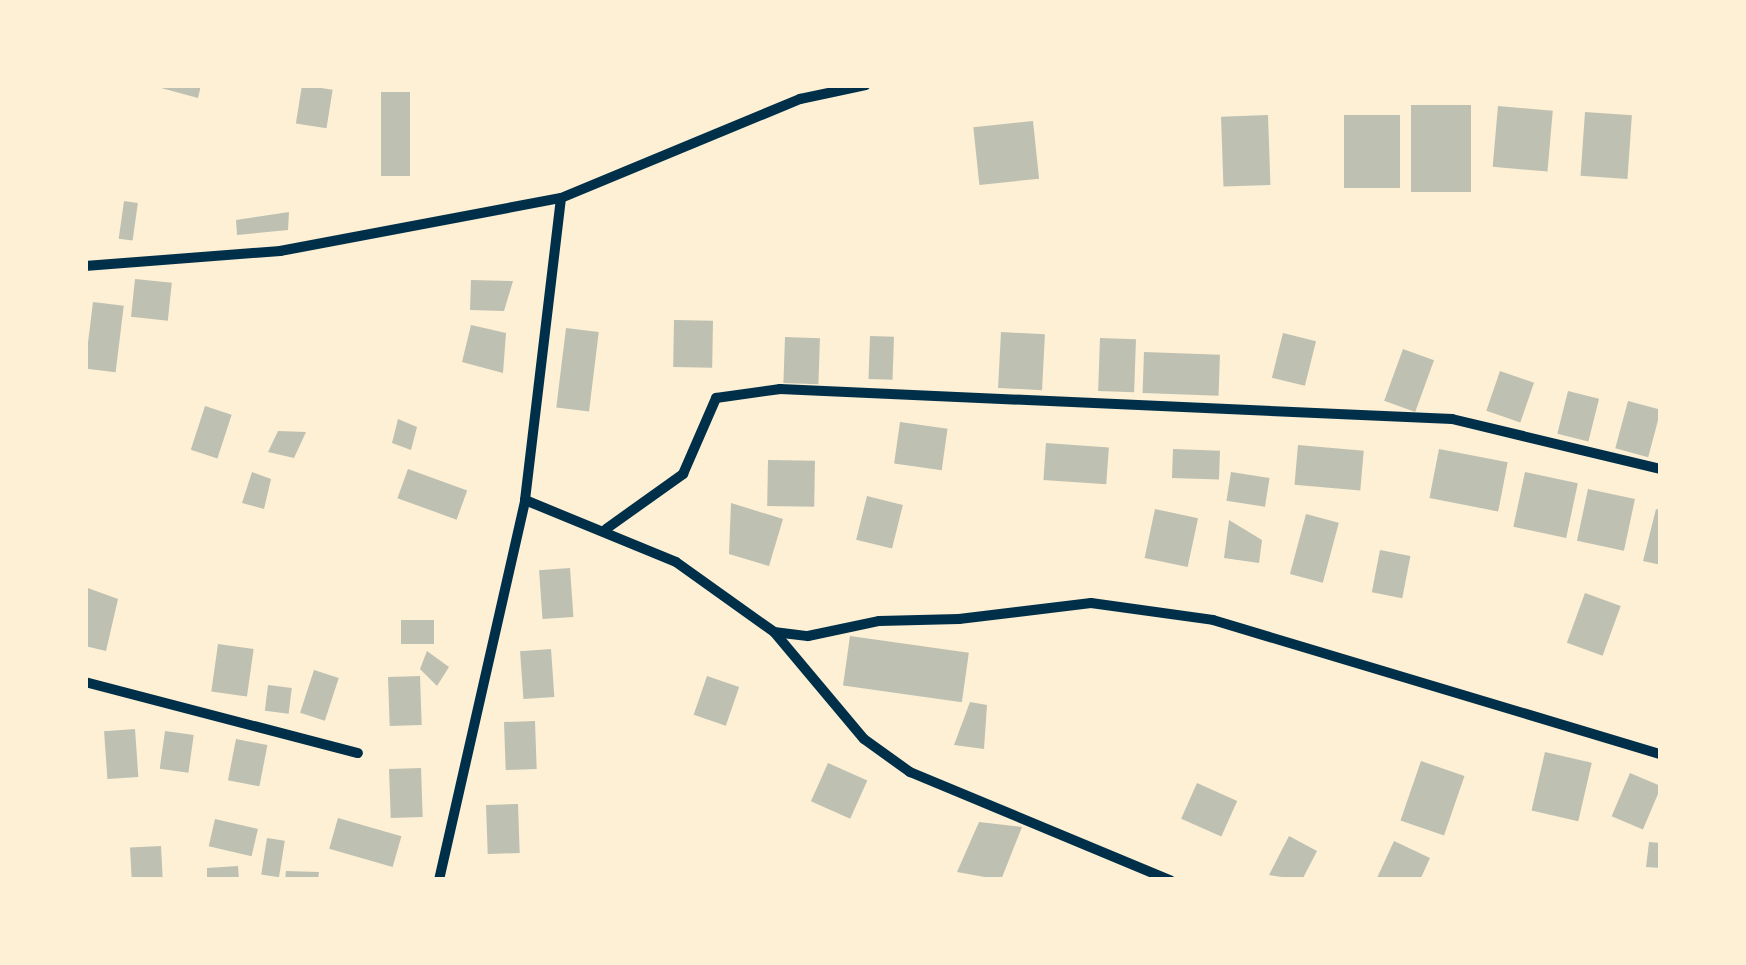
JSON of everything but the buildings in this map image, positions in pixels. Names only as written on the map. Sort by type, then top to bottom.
[{"type":"street","points":[[85,266],[280,252],[562,198],[800,99],[866,85]]},
{"type":"street","points":[[439,880],[525,500],[562,198]]},
{"type":"street","points":[[606,529],[682,474],[716,398],[780,389],[1452,419],[1661,469]]},
{"type":"street","points":[[525,500],[606,529],[676,562],[774,632],[864,739],[910,772],[1170,880]]},
{"type":"street","points":[[774,632],[808,636],[879,620],[959,619],[1092,603],[1214,620],[1661,754]]},
{"type":"street","points":[[85,682],[358,753]]}]
